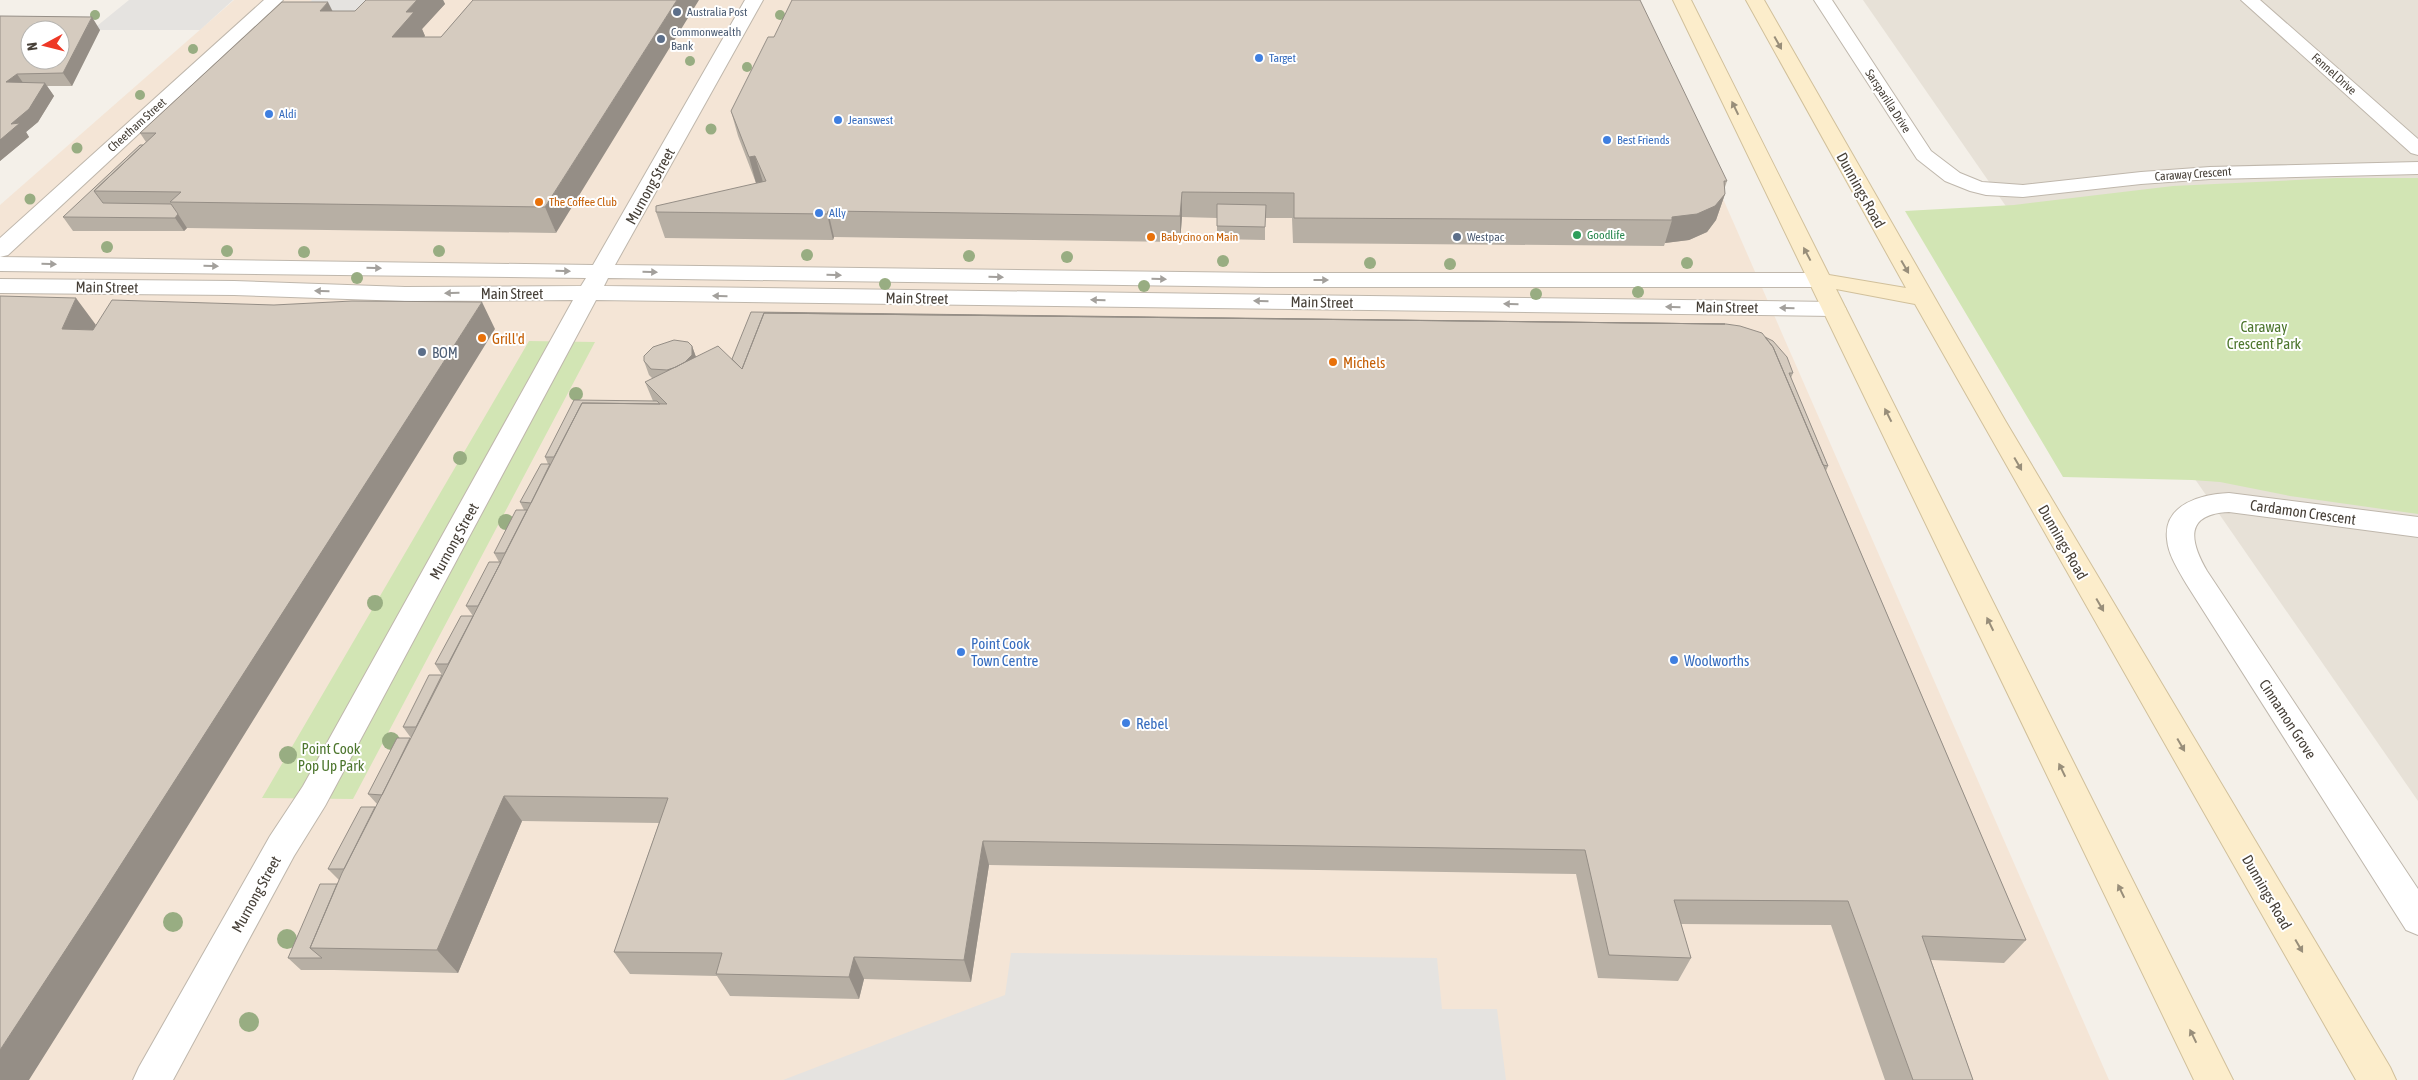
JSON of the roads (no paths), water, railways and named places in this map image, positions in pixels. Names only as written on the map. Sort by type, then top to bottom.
[{"type":"main road","points":[[1682,0],[2214,1080]]},
{"type":"main road","name":"Dunnings Road","points":[[1755,0],[1922,298],[2377,1080]]},
{"type":"main road","points":[[1821,280],[1922,298]]},
{"type":"main road","points":[[1834,309],[1922,298]]},
{"type":"street","name":"Cheetham Street","points":[[0,250],[274,0]]},
{"type":"street","name":"Murnong Street","points":[[152,1080],[282,846],[314,796],[588,294],[754,0]]},
{"type":"street","name":"Sarsparilla Drive","points":[[1822,0],[1924,155],[1945,173],[1970,185]]},
{"type":"street","name":"Fennel Drive","points":[[2250,0],[2418,149]]},
{"type":"street","name":"Caraway Crescent","points":[[1970,185],[1986,189],[2013,191],[2239,171],[2418,168]]},
{"type":"street","name":"Main Street","points":[[0,264],[1257,280],[1821,280]]},
{"type":"street","name":"Main Street","points":[[0,286],[234,288],[406,294],[511,292],[1834,309]]},
{"type":"street","name":"Cardamon Crescent","points":[[2190,514],[2199,507],[2209,504],[2236,503],[2418,527]]},
{"type":"street","name":"Cinnamon Grove","points":[[2190,514],[2182,525],[2181,538],[2186,557],[2197,578],[2418,919]]},
{"type":"place","name":"Australia Post","points":[[677,12]]},
{"type":"place","name":"Commonwealth Bank","points":[[661,39]]},
{"type":"place","name":"Target","points":[[1259,58]]},
{"type":"place","name":"Aldi","points":[[269,114]]},
{"type":"place","name":"Jeanswest","points":[[838,120]]},
{"type":"place","name":"Best Friends","points":[[1607,140]]},
{"type":"place","name":"The Coffee Club","points":[[539,202]]},
{"type":"place","name":"Ally","points":[[819,213]]},
{"type":"place","name":"Goodlife","points":[[1577,235]]},
{"type":"place","name":"Babycino on Main","points":[[1151,237]]},
{"type":"place","name":"Westpac","points":[[1457,237]]},
{"type":"place","name":"Grill'd","points":[[482,338]]},
{"type":"place","name":"BOM","points":[[422,352]]},
{"type":"place","name":"Michels","points":[[1333,362]]},
{"type":"place","name":"Point Cook Town Centre","points":[[961,652]]},
{"type":"place","name":"Woolworths","points":[[1674,660]]},
{"type":"place","name":"Rebel","points":[[1126,723]]},
{"type":"park label","name":"Caraway Crescent Park","points":[[2264,334]]},
{"type":"park label","name":"Point Cook Pop Up Park","points":[[331,756]]}]
